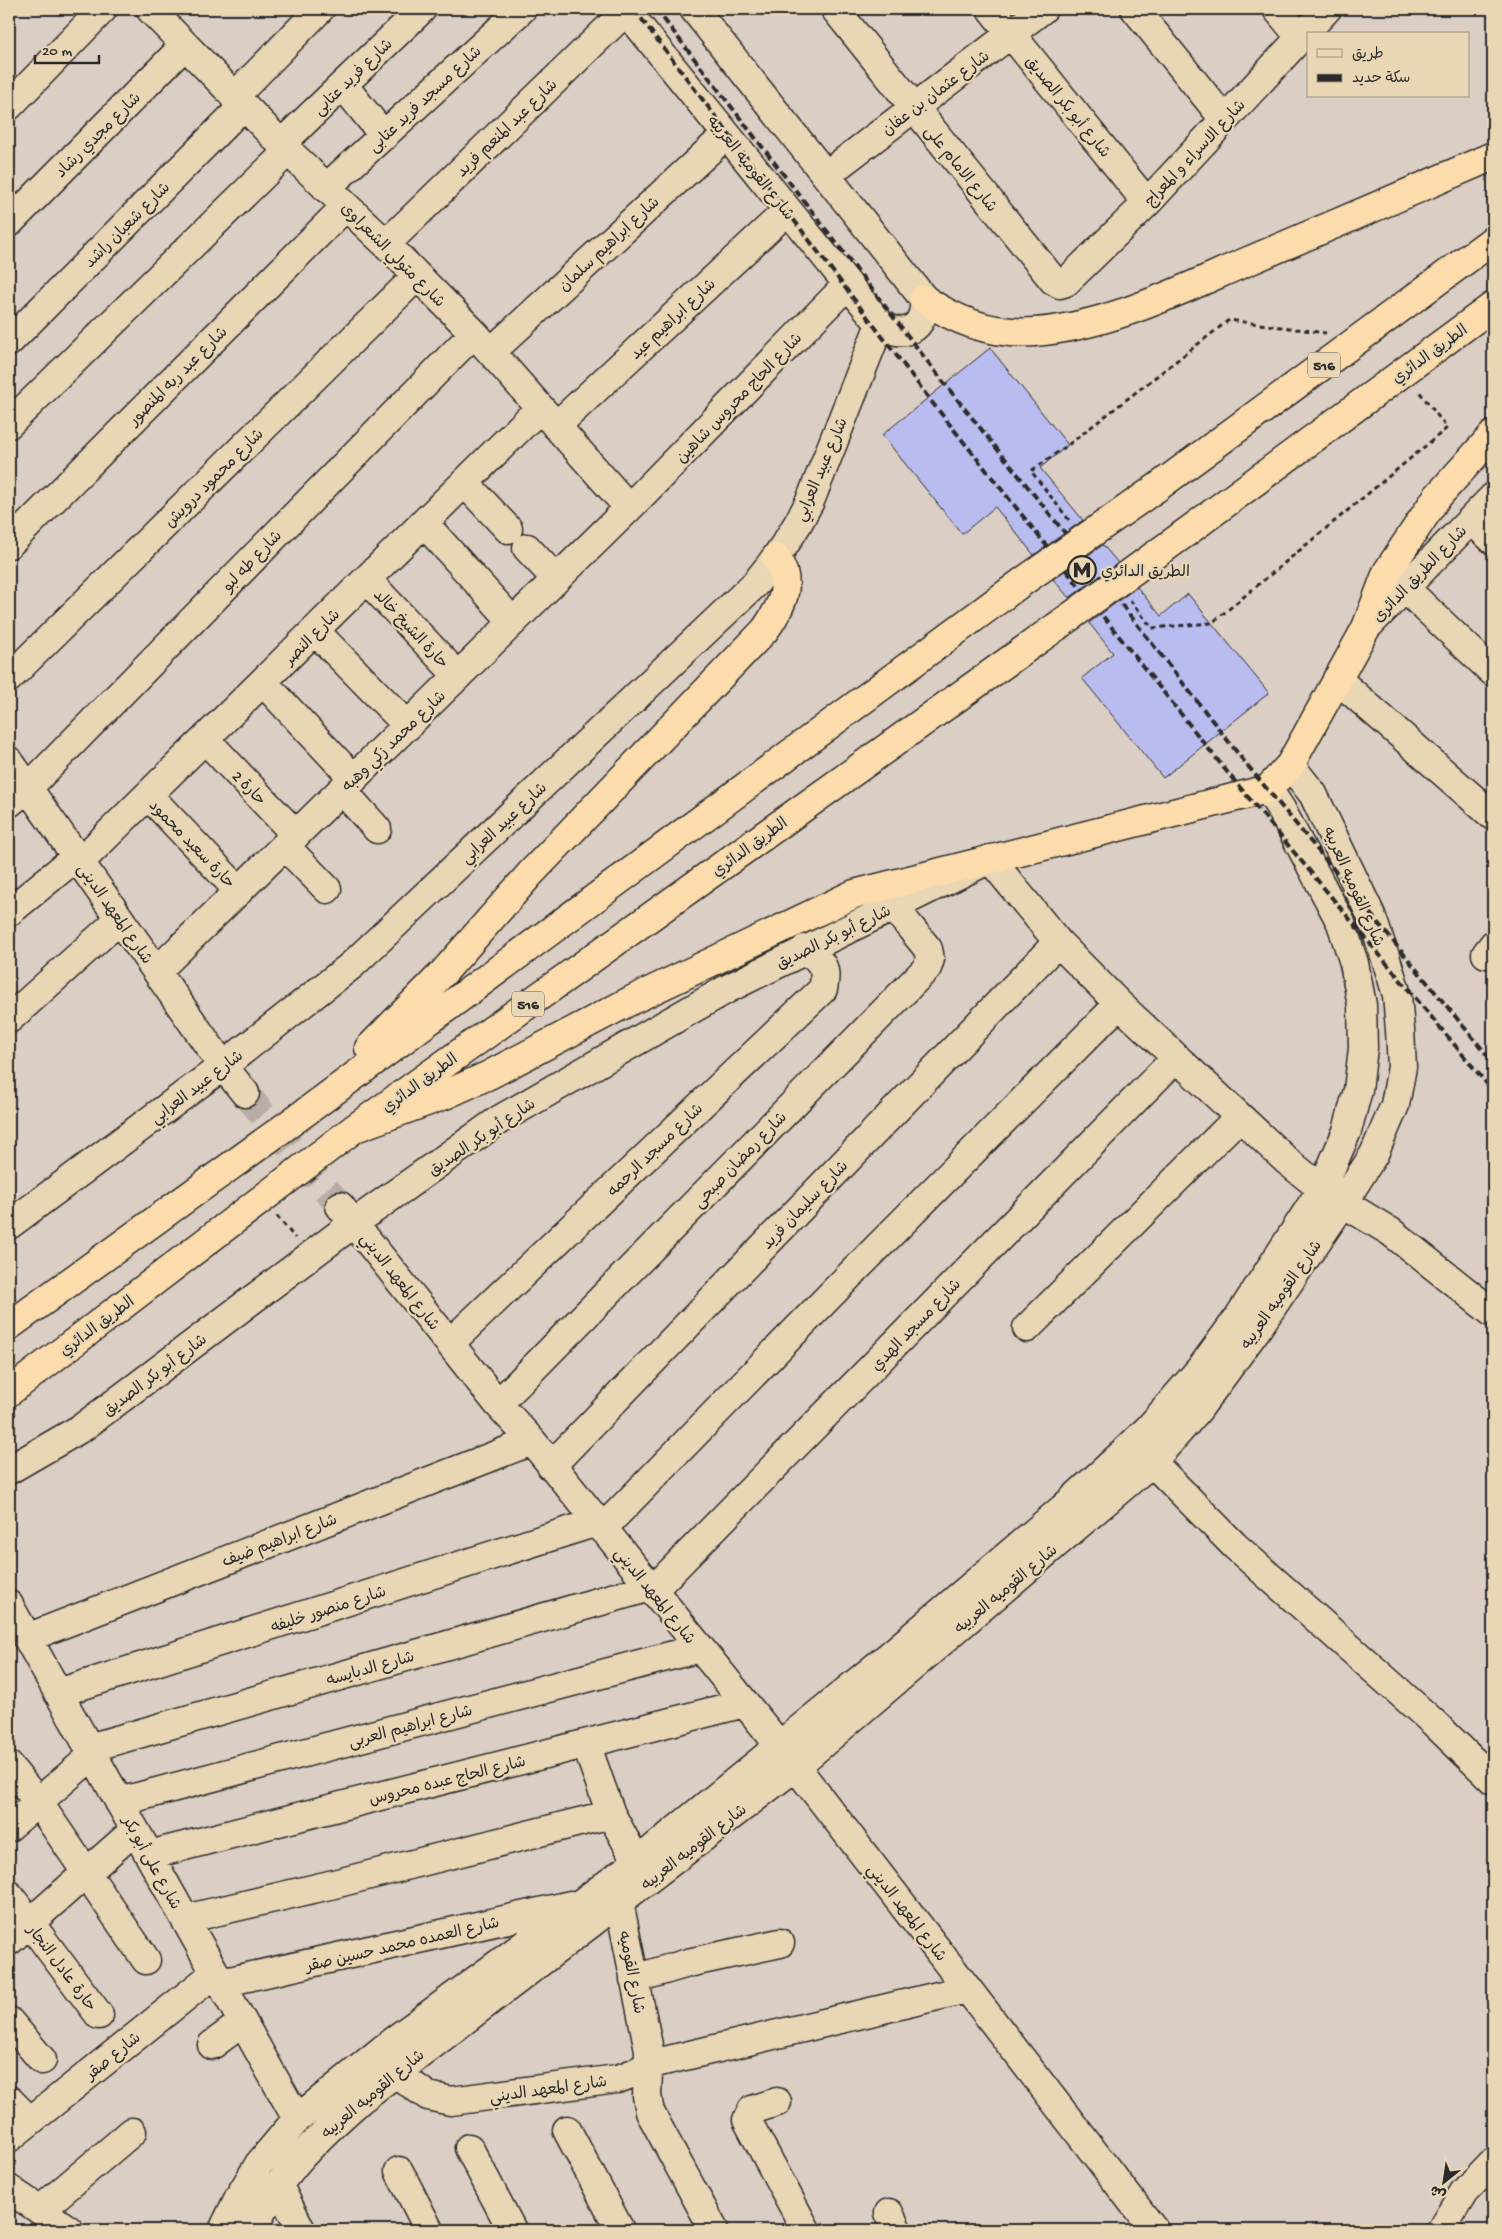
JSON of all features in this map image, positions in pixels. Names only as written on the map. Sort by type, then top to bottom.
[{"type":"highway","points":[[924,299],[945,313],[966,322],[988,329],[1011,332],[1034,332],[1116,316],[1493,156]]},
{"type":"highway","name":"516","points":[[9,1326],[307,1111],[1025,580],[1155,489],[1493,240]]},
{"type":"highway","name":"الطريق الدائري","points":[[9,1392],[355,1128],[1056,627],[1493,306]]},
{"type":"highway","points":[[355,1128],[410,1109],[489,1076],[632,1000],[854,894],[1268,789],[1290,765],[1366,628],[1396,580],[1437,497],[1493,435]]},
{"type":"highway","points":[[307,1111],[443,973],[531,873],[766,630],[782,602],[785,585],[784,569],[776,558]]},
{"type":"street","points":[[9,106],[103,9]]},
{"type":"street","name":"شارع شعبان راشد","points":[[9,342],[239,101],[320,9]]},
{"type":"street","name":"شارع فريد عتابى","points":[[9,424],[285,147],[343,86],[422,9]]},
{"type":"street","name":"شارع مسجد فريد عتابى","points":[[326,188],[522,9]]},
{"type":"street","points":[[694,9],[924,299],[925,310],[921,322],[912,329],[901,332],[890,330],[880,324]]},
{"type":"street","name":"شارع الامام على","points":[[835,9],[1053,280]]},
{"type":"street","name":"شارع أبو بكر الصديق","points":[[991,9],[1147,203]]},
{"type":"street","name":"شارع عثمان بن عفان","points":[[826,175],[1043,9]]},
{"type":"street","points":[[1134,9],[1224,119]]},
{"type":"street","points":[[1277,9],[1300,37]]},
{"type":"street","name":"شارع الاسراء و المعراج","points":[[1053,280],[1060,284],[1066,282],[1147,203],[1327,9]]},
{"type":"street","name":"شارع القوميه العربيه","points":[[626,10],[880,324]]},
{"type":"street","name":"شارع عبد المنعم فريد","points":[[386,244],[626,10]]},
{"type":"street","name":"شارع متولي الشعراوى","points":[[157,11],[185,45],[239,101],[326,188],[386,244],[482,343],[629,508]]},
{"type":"street","name":"شارع مجدي رشاد","points":[[9,223],[185,45]]},
{"type":"street","points":[[343,86],[384,136]]},
{"type":"street","name":"شارع ابراهيم سلمان","points":[[482,343],[726,135]]},
{"type":"street","name":"شارع عبد ربه المنصور","points":[[9,544],[346,206]]},
{"type":"street","name":"شارع ابراهيم عيد","points":[[548,417],[787,211]]},
{"type":"street","name":"شارع محمود درويش","points":[[9,678],[418,276]]},
{"type":"street","name":"شارع الحاج محروس شاهين","points":[[629,508],[847,285]]},
{"type":"street","name":"شارع عبيد العرابي","points":[[9,1225],[223,1066],[352,965],[755,584],[776,558],[810,501],[880,324]]},
{"type":"street","name":"شارع طه لبو","points":[[18,795],[482,343]]},
{"type":"street","name":"شارع النصر","points":[[9,912],[78,859],[148,795],[465,483],[548,417]]},
{"type":"street","points":[[465,483],[556,579]]},
{"type":"street","name":"شارع الطريق الدائرى","points":[[1396,580],[1472,520],[1493,497]]},
{"type":"street","name":"شارع محمد زكي وهبه","points":[[157,971],[629,508]]},
{"type":"street","points":[[1472,520],[1493,540]]},
{"type":"street","points":[[424,523],[513,622]]},
{"type":"street","name":"حارة الشيخ خالد","points":[[367,580],[458,676]]},
{"type":"street","points":[[1396,580],[1493,672]]},
{"type":"street","points":[[315,631],[408,726]]},
{"type":"street","points":[[1337,679],[1493,816]]},
{"type":"street","points":[[263,682],[348,784],[378,829]]},
{"type":"street","name":"حارة 2","points":[[205,739],[290,840],[326,888]]},
{"type":"street","name":"شارع المعهد الدينى","points":[[9,761],[18,795],[78,859],[223,1066]]},
{"type":"street","name":"شارع القوميه العربيه","points":[[222,2230],[259,2164],[297,2119],[393,2041],[582,1902],[617,1891],[636,1862],[895,1651],[1062,1509],[1150,1427],[1201,1368],[1333,1196],[1374,1154],[1395,1106],[1402,1067],[1397,995],[1371,914],[1313,794],[1290,765]]},
{"type":"street","name":"شارع القوميه العربيه","points":[[254,2230],[279,2186],[305,2151],[352,2107],[617,1891],[795,1768],[1152,1462],[1197,1410],[1257,1329],[1333,1196],[1358,1090],[1363,1048],[1362,1005],[1354,963],[1341,922],[1281,808],[1268,789]]},
{"type":"street","name":"حارة سعيد محمود","points":[[148,795],[239,890]]},
{"type":"street","points":[[990,859],[1058,942],[1119,1004],[1287,1161],[1333,1196],[1391,1232],[1493,1313]]},
{"type":"street","name":"شارع أبو بكر الصديق","points":[[9,1470],[83,1427],[347,1214],[499,1120],[719,994],[805,949],[990,859]]},
{"type":"street","name":"شارع رمضان صبحى","points":[[498,1404],[927,968],[930,959],[928,949],[893,906]]},
{"type":"street","points":[[9,1019],[120,919]]},
{"type":"street","name":"شارع سليمان فريد","points":[[550,1466],[1058,942]]},
{"type":"street","name":"شارع مسجد الرحمه","points":[[450,1344],[823,989],[826,974],[819,960],[805,949]]},
{"type":"street","points":[[600,1526],[1119,1004]]},
{"type":"street","name":"شارع مسجد الهدي","points":[[652,1588],[1176,1058]]},
{"type":"street","points":[[223,1066],[245,1092]]},
{"type":"street","points":[[1027,1328],[1239,1117]]},
{"type":"street","name":"شارع المعهد الديني","points":[[347,1214],[498,1404],[532,1441],[550,1466],[779,1745],[1154,2230]]},
{"type":"street","name":"شارع ابراهيم ضيف","points":[[15,1622],[532,1441]]},
{"type":"street","points":[[1152,1462],[1235,1546],[1433,1722],[1493,1780]]},
{"type":"street","name":"شارع منصور خليفه","points":[[58,1694],[600,1526]]},
{"type":"street","name":"شارع الدبايسه","points":[[91,1751],[652,1588]]},
{"type":"street","name":"شارع على أبو بكر","points":[[15,1622],[91,1751],[297,2119]]},
{"type":"street","name":"شارع ابراهيم العربى","points":[[119,1802],[700,1648]]},
{"type":"street","name":"شارع الحاج عبده محروس","points":[[149,1855],[745,1703]]},
{"type":"street","points":[[586,1744],[611,1814],[636,1862]]},
{"type":"street","points":[[9,1827],[91,1751]]},
{"type":"street","points":[[9,1766],[38,1802],[146,1960]]},
{"type":"street","points":[[185,1919],[334,1884],[611,1814]]},
{"type":"street","points":[[9,1941],[135,1830]]},
{"type":"street","name":"شارع القوميه","points":[[617,1891],[648,2050],[646,2096],[650,2112],[714,2230]]},
{"type":"street","name":"حارة عادل النجار","points":[[9,1895],[99,2015]]},
{"type":"street","name":"شارع العمده محمد حسين صقر","points":[[218,1978],[582,1902]]},
{"type":"street","points":[[634,1979],[688,1963],[780,1943]]},
{"type":"street","name":"شارع صقر","points":[[9,2138],[218,1978]]},
{"type":"street","name":"شارع المعهد الديني","points":[[395,2073],[428,2096],[451,2101],[617,2079],[648,2066],[967,1989]]},
{"type":"street","points":[[9,2021],[42,2060]]},
{"type":"street","points":[[212,2046],[243,2022]]},
{"type":"street","points":[[9,2100],[30,2121]]},
{"type":"street","points":[[778,2102],[752,2110],[747,2120],[806,2230]]},
{"type":"street","points":[[567,2130],[620,2230]]},
{"type":"street","points":[[9,2189],[58,2224],[132,2132]]},
{"type":"street","points":[[469,2148],[512,2230]]},
{"type":"street","points":[[1441,2230],[1464,2192],[1493,2162]]},
{"type":"street","points":[[399,2171],[429,2230]]},
{"type":"street","points":[[279,2186],[301,2230]]},
{"type":"path","points":[[1068,445],[1229,320],[1362,337]]},
{"type":"path","points":[[1212,623],[1447,428],[1404,372]]},
{"type":"path","points":[[263,1198],[299,1243]]},
{"type":"building","points":[[990,348],[1068,445],[1040,468],[1083,520],[1034,555],[995,507],[962,534],[882,435]]},
{"type":"building","points":[[1103,545],[1118,563],[1069,598],[1053,579]]},
{"type":"building","points":[[1137,587],[1161,616],[1188,594],[1269,693],[1163,778],[1082,678],[1113,653],[1089,623]]},
{"type":"tunnel","points":[[245,1093],[340,1206]]},
{"type":"railway","points":[[634,9],[931,401],[1228,773],[1493,1091]]},
{"type":"railway","points":[[656,9],[948,388],[1090,564],[1243,760],[1493,1062]]},
{"type":"place","name":"الطريق الدائري","points":[[1082,570]]}]
